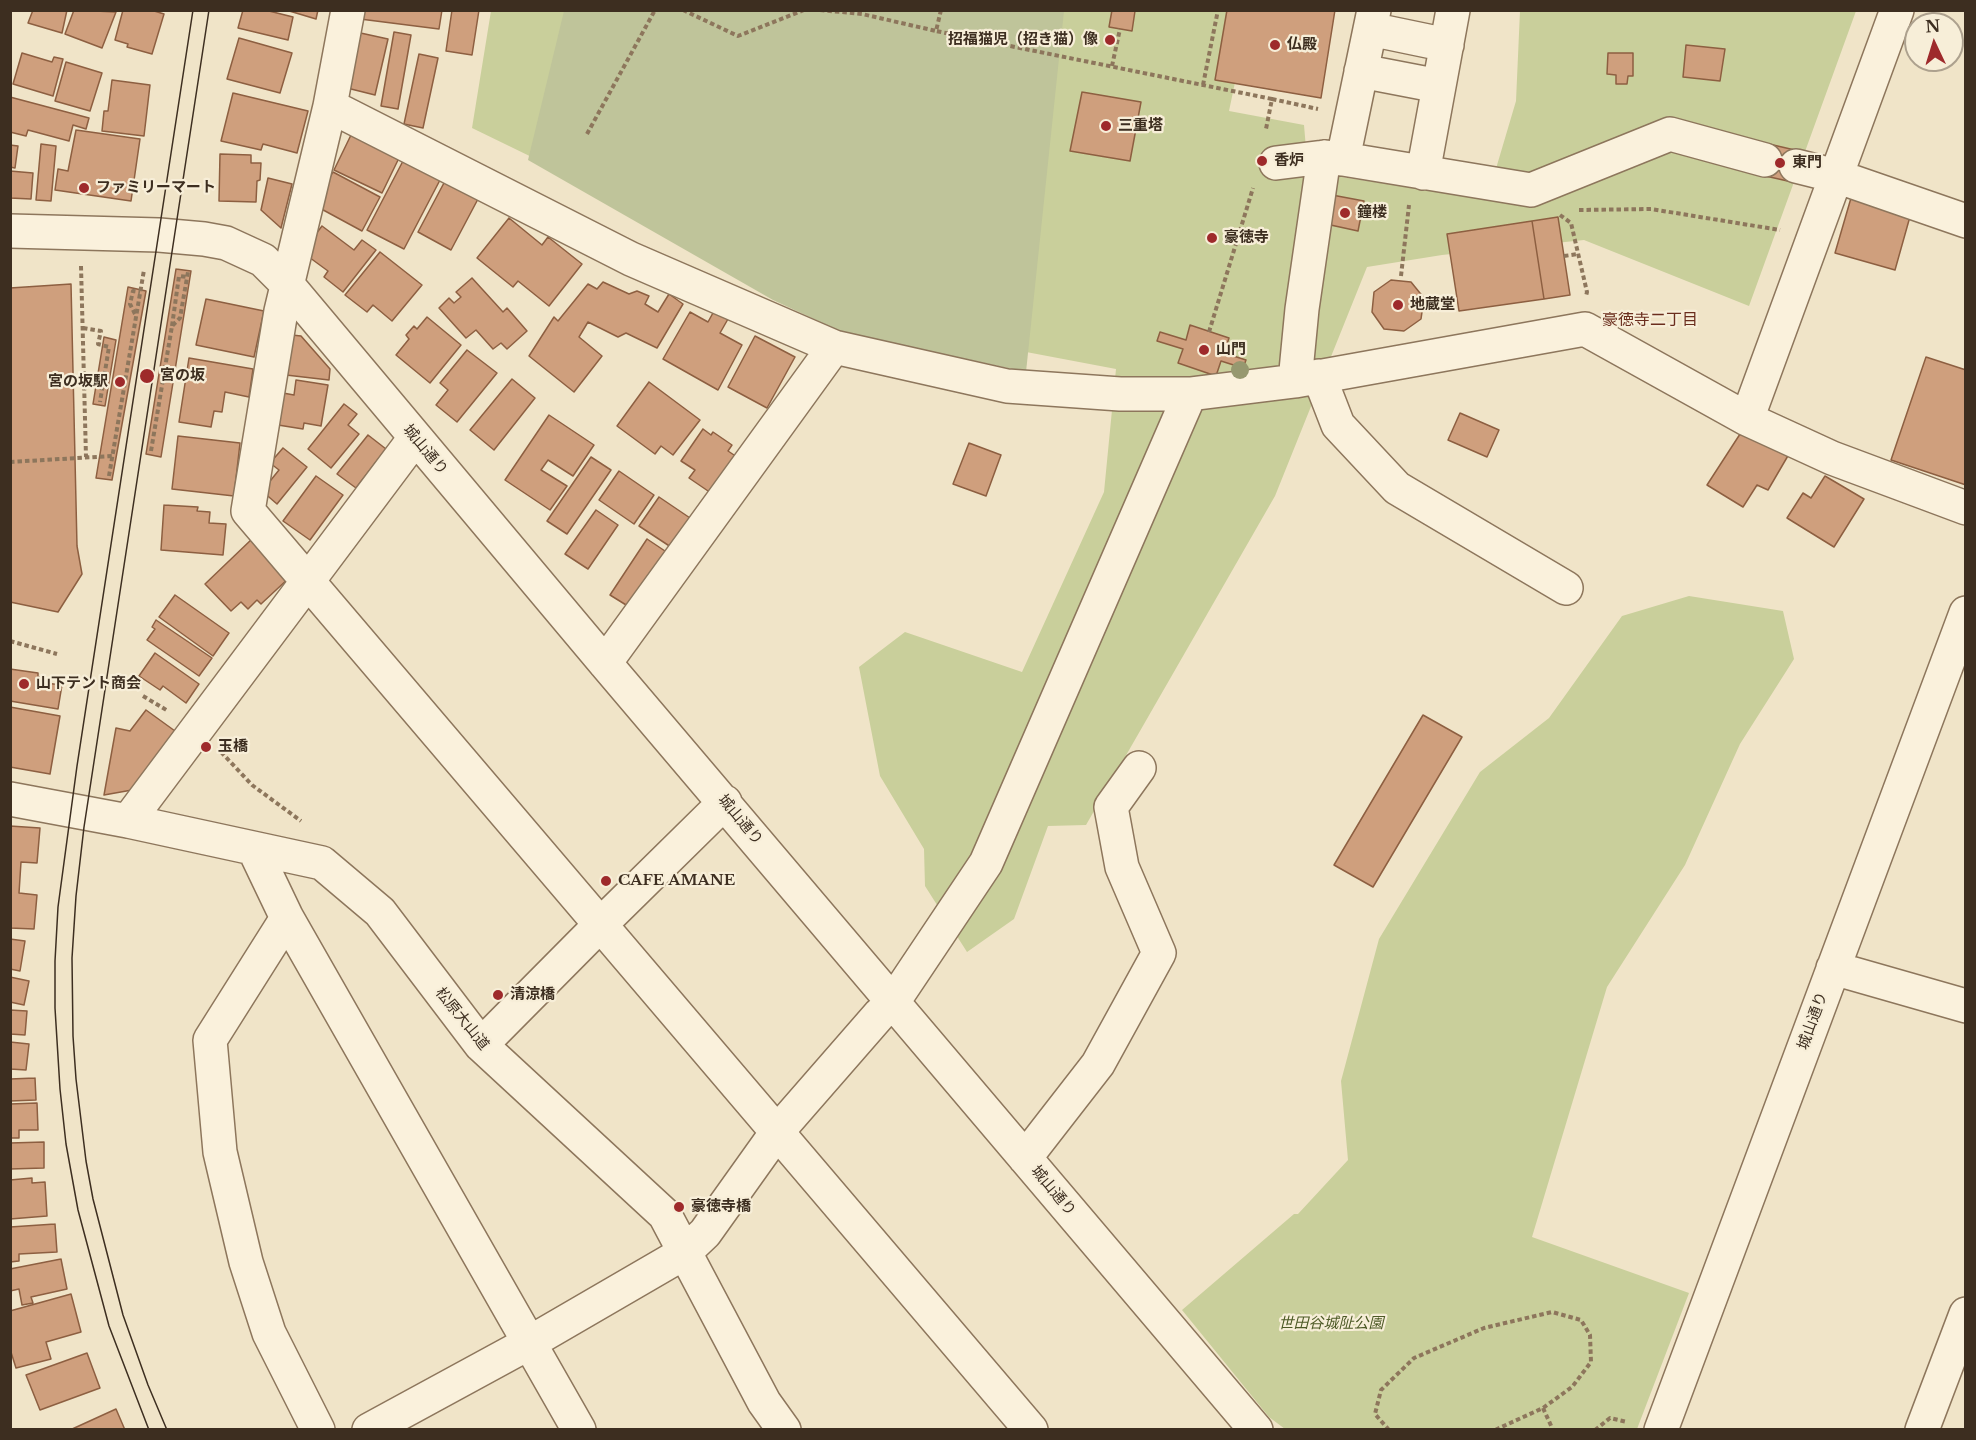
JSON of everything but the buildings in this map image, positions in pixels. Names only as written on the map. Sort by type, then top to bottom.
[{"type":"street","points":[[348,10],[330,105],[277,332],[248,511],[1031,1430]]},
{"type":"street","points":[[1417,172],[1440,86],[1454,10]]},
{"type":"street","points":[[1747,419],[1897,10]]},
{"type":"street","points":[[1447,45],[1372,20],[1361,70],[1334,158],[1302,309],[1307,379],[1338,425],[1397,488],[1566,588]]},
{"type":"street","points":[[1361,70],[1440,86]]},
{"type":"street","points":[[330,105],[631,259],[834,347],[1007,386],[1120,394],[1190,394],[1307,379],[1585,329],[1747,419],[1832,458],[1965,508]]},
{"type":"street","points":[[1271,148],[1531,190],[1670,134],[1836,176],[1965,221]]},
{"type":"street","points":[[10,231],[140,248]]},
{"type":"street","name":"城山通り","points":[[140,248],[196,252],[226,243],[263,260],[287,284],[605,663],[1256,1430]]},
{"type":"street","points":[[605,663],[834,347]]},
{"type":"street","points":[[369,1430],[684,1253],[705,1233],[777,1132],[893,1002],[986,863],[1190,394]]},
{"type":"street","points":[[128,821],[415,438]]},
{"type":"street","name":"城山通り","points":[[1661,1430],[1965,613]]},
{"type":"street","points":[[1025,1158],[1098,1064],[1159,953],[1122,867],[1111,807],[1139,768]]},
{"type":"street","name":"松原大山道","points":[[10,799],[128,821],[322,863],[380,912],[481,1046],[665,1215],[764,1402],[784,1430]]},
{"type":"street","points":[[481,1046],[725,802]]},
{"type":"street","points":[[254,849],[287,918],[579,1430]]},
{"type":"street","points":[[287,918],[210,1040],[220,1152],[246,1262],[269,1333],[318,1430]]},
{"type":"street","points":[[1833,968],[1965,1006]]},
{"type":"street","points":[[1922,1430],[1965,1314]]},
{"type":"path","points":[[587,134],[655,10]]},
{"type":"path","points":[[683,10],[738,36],[804,10]]},
{"type":"path","points":[[820,10],[862,14],[1321,110]]},
{"type":"path","points":[[936,31],[941,10]]},
{"type":"path","points":[[1203,85],[1218,10]]},
{"type":"path","points":[[1112,66],[1120,29]]},
{"type":"path","points":[[1271,148],[1272,99]]},
{"type":"path","points":[[1401,276],[1417,172]]},
{"type":"path","points":[[1209,332],[1253,187]]},
{"type":"path","points":[[1651,209],[1780,230]]},
{"type":"path","points":[[1555,210],[1571,224],[1587,292],[1585,302]]},
{"type":"path","points":[[109,476],[140,292],[140,248]]},
{"type":"path","points":[[172,326],[180,318],[187,277],[196,252]]},
{"type":"path","points":[[1564,256],[1578,254]]},
{"type":"path","points":[[81,255],[86,457]]},
{"type":"path","points":[[151,451],[179,276],[187,277]]},
{"type":"path","points":[[136,315],[130,304],[133,291],[140,292]]},
{"type":"path","points":[[82,327],[101,331],[98,344],[109,347],[100,402]]},
{"type":"path","points":[[10,462],[112,456]]},
{"type":"path","points":[[10,641],[57,654]]},
{"type":"path","points":[[1389,1430],[1375,1414],[1381,1390],[1414,1359],[1484,1328],[1552,1312],[1581,1320],[1590,1335],[1591,1362],[1572,1387],[1543,1408],[1504,1428],[1495,1430]]},
{"type":"path","points":[[1543,1408],[1552,1430]]},
{"type":"green space","name":"豪徳寺","points":[[491,11],[1250,11],[1229,111],[1304,125],[1308,172],[1487,199],[1516,101],[1520,11],[1856,11],[1749,306],[1584,240],[1442,255],[1367,267],[1275,496],[1086,825],[1048,826],[1014,919],[967,952],[925,886],[924,849],[880,776],[859,667],[905,632],[1022,672],[1104,492],[1116,369],[873,323],[472,128]]},
{"type":"green space","points":[[564,11],[1064,11],[1026,372],[842,332],[773,300],[528,160]]},
{"type":"green space","name":"世田谷城阯公園","points":[[1689,596],[1783,611],[1794,659],[1740,744],[1685,865],[1607,987],[1532,1237],[1689,1293],[1637,1429],[1285,1429],[1269,1417],[1182,1310],[1294,1214],[1298,1214],[1348,1160],[1341,1081],[1379,939],[1480,772],[1549,718],[1622,616]]},
{"type":"tram line","points":[[149,1430],[109,1326],[78,1210],[66,1144],[60,1089],[55,1008],[55,961],[58,907],[77,766],[193,10]]},
{"type":"tram line","points":[[167,1430],[123,1315],[93,1199],[76,1079],[72,958],[84,827],[209,10]]},
{"type":"place","name":"招福猫児（招き猫）像","points":[[1110,40]]},
{"type":"place","name":"仏殿","points":[[1275,45]]},
{"type":"place","name":"三重塔","points":[[1106,126]]},
{"type":"place","name":"香炉","points":[[1262,161]]},
{"type":"place","name":"東門","points":[[1780,163]]},
{"type":"place","name":"ファミリーマート","points":[[84,188]]},
{"type":"place","name":"鐘楼","points":[[1345,213]]},
{"type":"place","name":"豪徳寺","points":[[1212,238]]},
{"type":"place","name":"地蔵堂","points":[[1398,305]]},
{"type":"place","name":"山門","points":[[1204,350]]},
{"type":"place","name":"宮の坂","points":[[147,376]]},
{"type":"place","name":"宮の坂駅","points":[[120,382]]},
{"type":"place","name":"山下テント商会","points":[[24,684]]},
{"type":"place","name":"玉橋","points":[[206,747]]},
{"type":"place","name":"CAFE AMANE","points":[[606,881]]},
{"type":"place","name":"清涼橋","points":[[498,995]]},
{"type":"place","name":"豪徳寺橋","points":[[679,1207]]},
{"type":"district","name":"豪徳寺二丁目","points":[[1650,320]]}]
